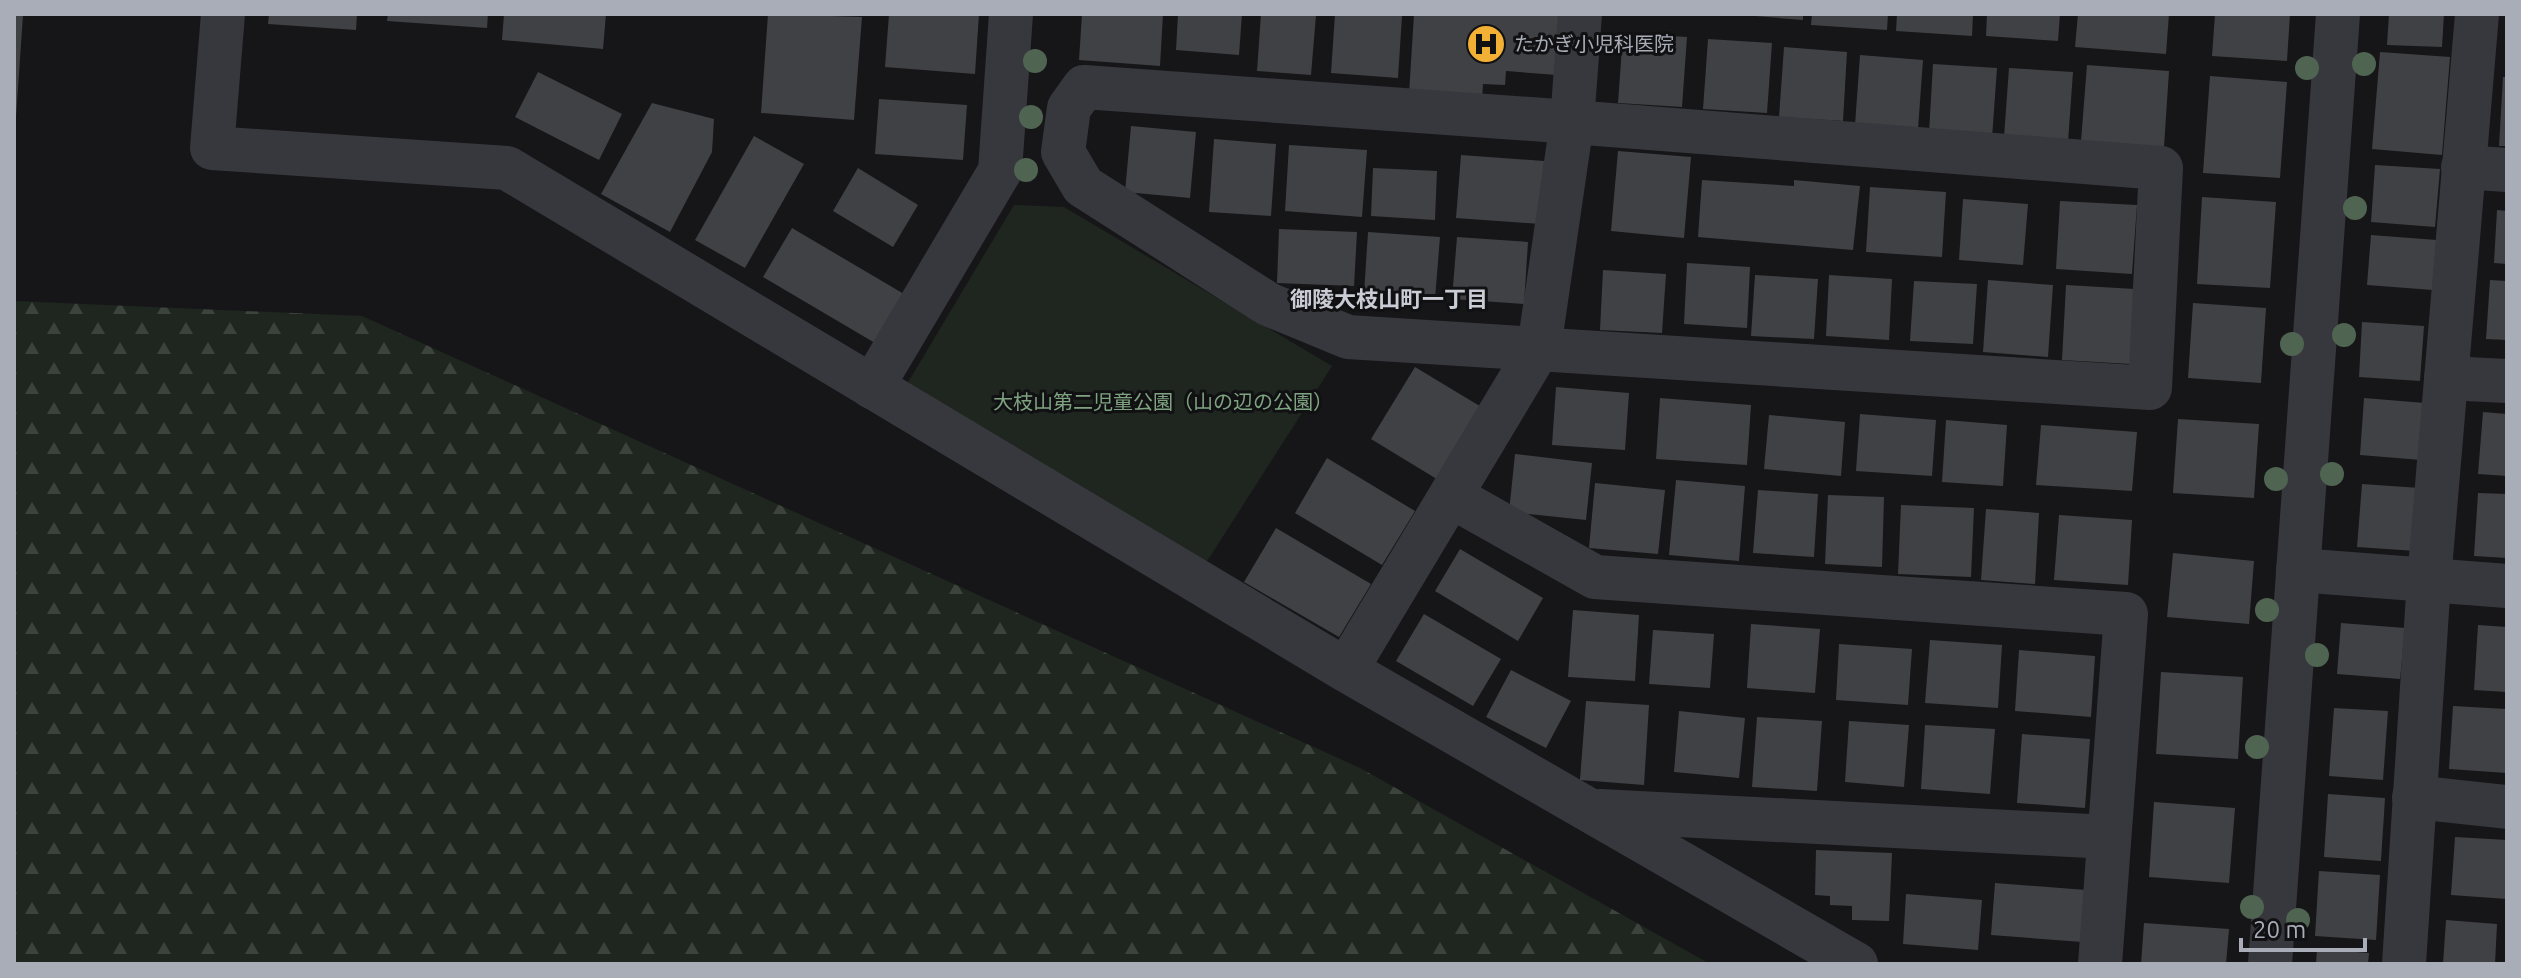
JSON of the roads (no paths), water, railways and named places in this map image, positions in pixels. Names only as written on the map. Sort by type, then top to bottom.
[{"type":"street","points":[[223,14],[212,148],[507,168],[1346,670],[1856,964]]},
{"type":"street","points":[[872,387],[1000,171],[1011,14]]},
{"type":"street","points":[[1346,670],[1539,348],[1572,122],[1580,14]]},
{"type":"street","points":[[2270,964],[2338,14]]},
{"type":"street","points":[[2404,964],[2429,580],[2477,14]]},
{"type":"street","points":[[1084,87],[2161,168],[2150,388],[1539,348],[1348,337],[1268,304],[1083,186],[1063,152],[1069,108],[1084,87]]},
{"type":"street","points":[[2463,167],[2507,170]]},
{"type":"street","points":[[2446,378],[2507,381]]},
{"type":"street","points":[[1451,496],[1595,577],[2126,614],[2100,964]]},
{"type":"street","points":[[2298,570],[2507,586]]},
{"type":"street","points":[[2414,797],[2507,807]]},
{"type":"street","points":[[1594,811],[2109,837]]},
{"type":"place","name":"たかぎ小児科医院","points":[[1486,44]]},
{"type":"district","name":"御陵大枝山町一丁目","points":[[1389,299]]},
{"type":"park label","name":"大枝山第二児童公園（山の辺の公園）","points":[[1163,402]]}]
